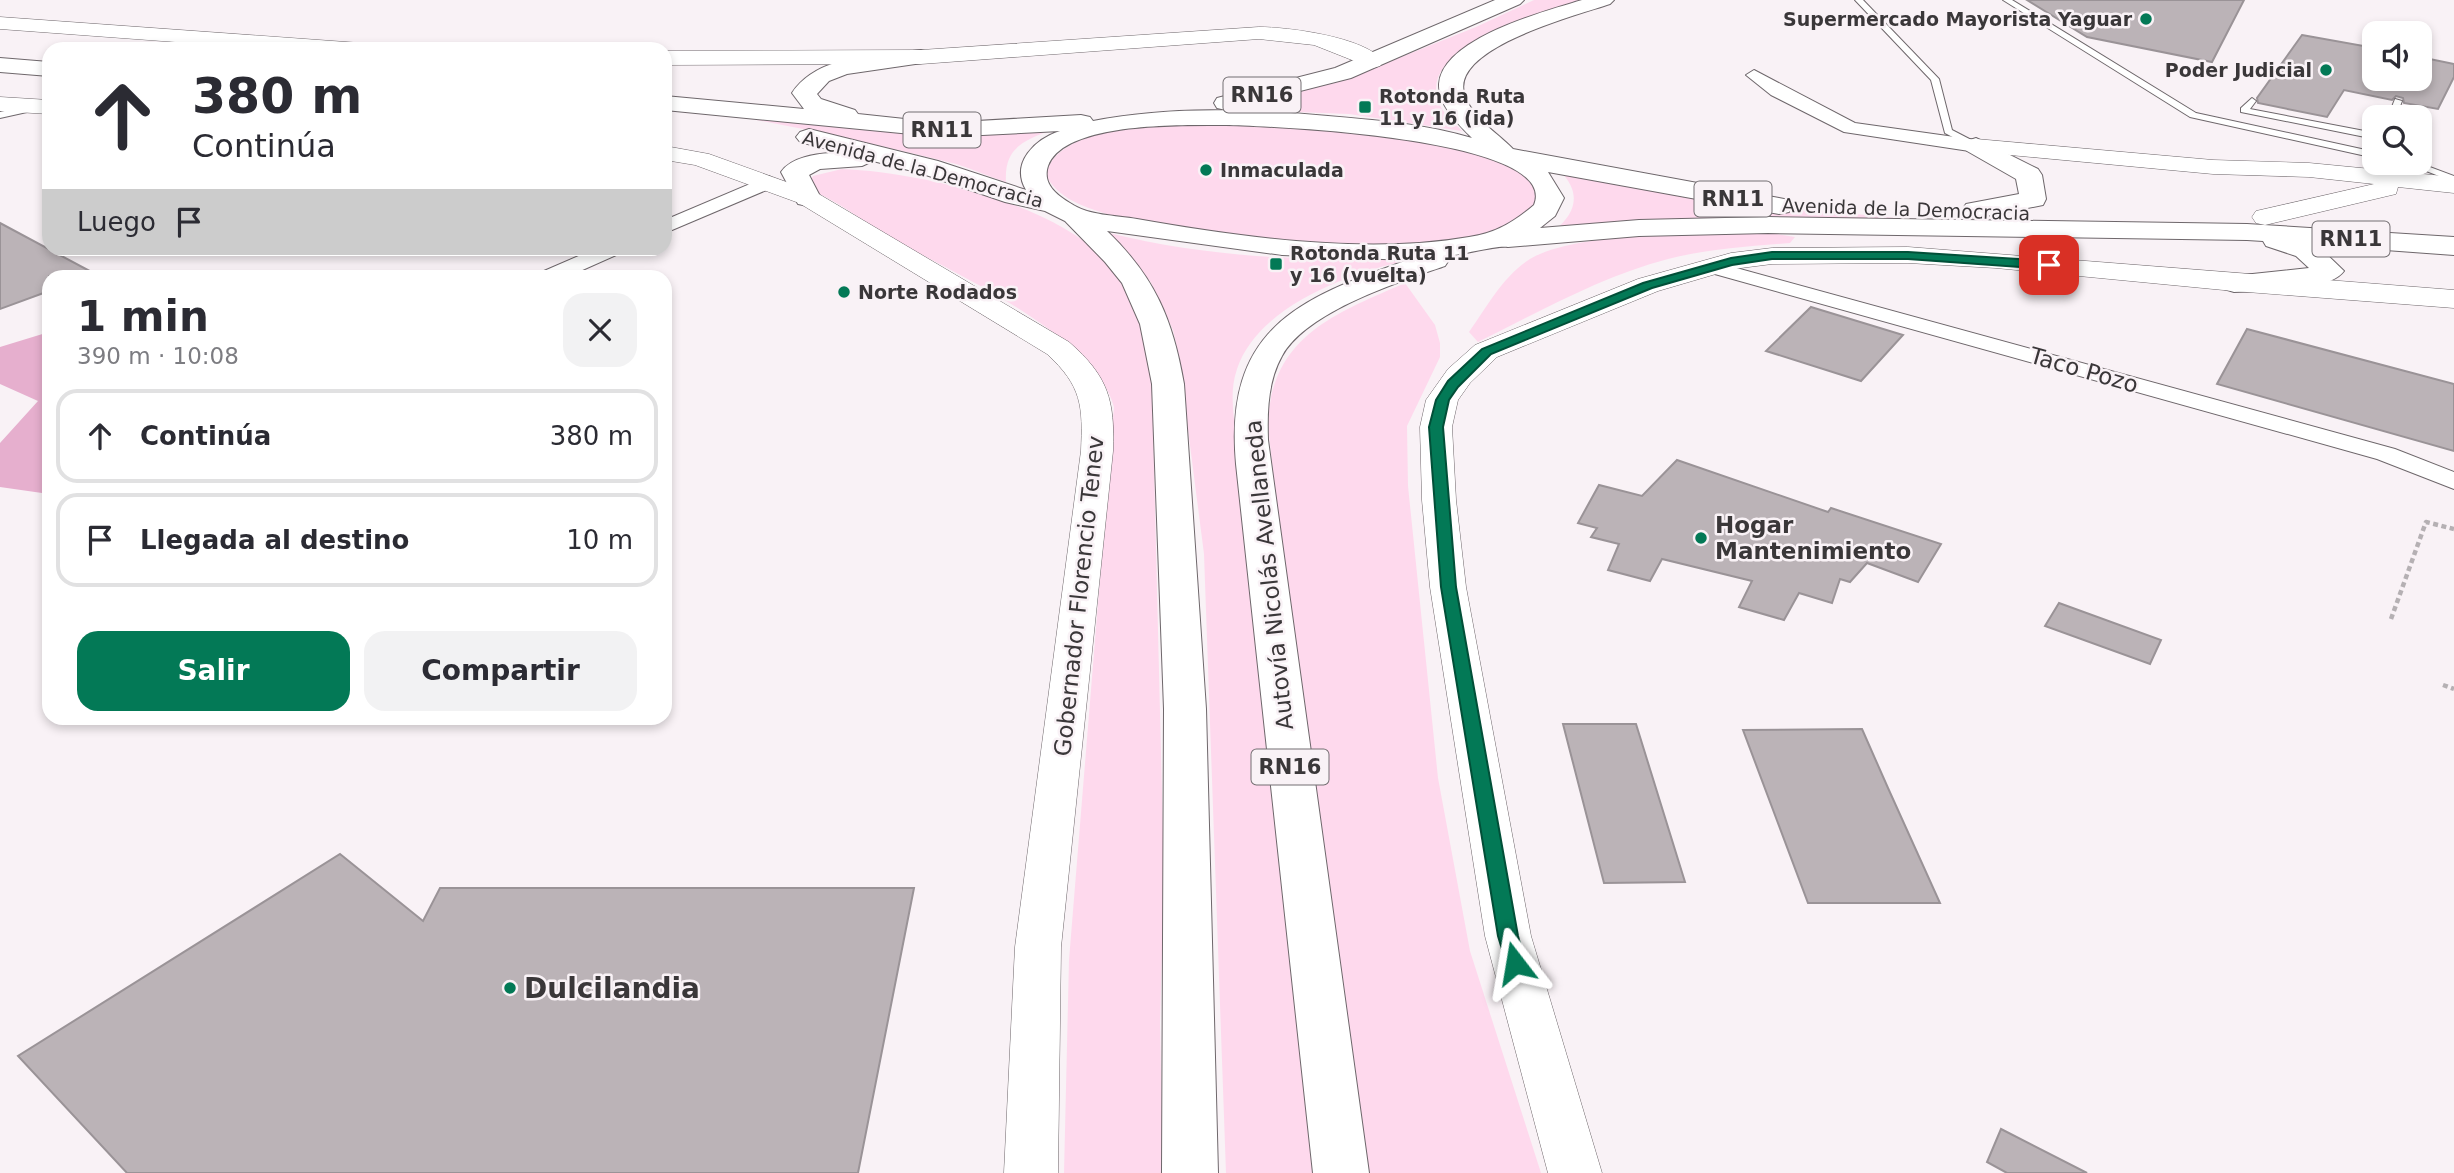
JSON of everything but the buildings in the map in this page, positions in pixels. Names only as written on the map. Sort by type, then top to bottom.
[{"type":"highway","name":"RN16","points":[[1146,119],[1294,87],[1343,73],[1513,0]]},
{"type":"highway","points":[[1507,155],[1469,120],[1458,106],[1451,81],[1453,74],[1466,57],[1493,40],[1603,0]]},
{"type":"highway","points":[[903,127],[853,118],[812,104],[804,93],[821,76],[843,68],[921,57]]},
{"type":"highway","points":[[0,65],[42,68]]},
{"type":"highway","points":[[0,76],[42,79]]},
{"type":"highway","points":[[672,82],[741,111]]},
{"type":"highway","name":"Avenida de la Democracia","points":[[672,104],[942,130],[1146,119]]},
{"type":"highway","name":"Avenida de la Democracia","points":[[672,114],[822,139],[929,167],[1065,210]]},
{"type":"highway","points":[[672,119],[695,116]]},
{"type":"highway","name":"RN11","points":[[1268,118],[1318,121],[1431,137],[1507,155],[1539,176],[1546,185],[1549,202],[1539,219],[1515,233],[1491,241],[1413,250],[1286,248],[1169,234],[1065,210],[1043,196],[1033,178],[1034,163],[1041,152],[1058,140],[1073,134],[1146,119],[1268,118]]},
{"type":"highway","points":[[1960,213],[2033,199],[2029,175],[1976,146]]},
{"type":"highway","name":"Avenida de la Democracia","points":[[1507,155],[1765,204],[1852,211],[2454,231]]},
{"type":"highway","points":[[808,198],[794,172],[815,162],[881,156]]},
{"type":"highway","points":[[1065,210],[1128,270],[1145,299],[1158,335],[1168,384],[1185,709],[1190,1173]]},
{"type":"highway","points":[[2234,283],[2310,278],[2329,271],[2306,250],[2256,224]]},
{"type":"highway","name":"Avenida de la Democracia","points":[[1491,241],[1639,228],[1727,225],[2256,224],[2454,246]]},
{"type":"highway","name":"Autovía Nicolás Avellaneda","points":[[1341,1173],[1259,511],[1250,418],[1255,382],[1271,348],[1299,318],[1397,273],[1491,241]]},
{"type":"street","points":[[0,23],[263,42]]},
{"type":"street","points":[[672,58],[921,57],[1270,33],[1301,35],[1337,45],[1372,61]]},
{"type":"street","points":[[1754,75],[1777,91],[1850,128],[1976,146],[2213,167],[2309,170],[2454,186]]},
{"type":"street","points":[[0,104],[42,107]]},
{"type":"street","name":"Gobernador Florencio Tenev","points":[[672,154],[700,159],[808,198],[1058,348],[1087,376],[1094,394],[1098,427],[1097,451],[1038,947],[1031,1173]]},
{"type":"street","points":[[672,224],[769,182]]},
{"type":"street","name":"Avenida de la Democracia","points":[[2256,224],[2394,187],[2454,186]]},
{"type":"street","points":[[566,270],[598,256]]},
{"type":"street","points":[[1575,1173],[1508,936],[1448,587],[1439,500],[1437,414],[1452,384],[1486,351],[1648,285],[1711,267],[1772,256],[1908,256],[1996,260],[2234,283],[2454,299]]},
{"type":"street","name":"Taco Pozo","points":[[1711,267],[2386,454],[2454,481]]},
{"type":"lane","points":[[1859,0],[1935,79],[1948,131],[1976,146]]},
{"type":"lane","points":[[2007,0],[2193,115],[2362,152]]},
{"type":"lane","points":[[2252,101],[2244,110],[2362,133]]},
{"type":"lane","points":[[2396,105],[2398,101]]},
{"type":"lane","points":[[0,115],[42,107]]},
{"type":"lane","points":[[2432,171],[2454,179]]},
{"type":"path","points":[[2391,619],[2426,522],[2454,529]]},
{"type":"path","points":[[2444,685],[2454,689]]},
{"type":"shaded area","points":[[1534,0],[1581,0],[1488,34],[1447,63],[1437,81],[1438,101],[1462,131],[1349,114],[1222,109],[1339,82],[1476,27]]},
{"type":"shaded area","points":[[740,117],[791,122],[1051,130],[1017,147],[1008,161],[1006,182],[929,157]]},
{"type":"shaded area","points":[[1259,122],[1404,138],[1483,154],[1512,166],[1530,180],[1536,201],[1520,222],[1484,235],[1431,242],[1298,242],[1163,227],[1110,215],[1069,199],[1051,184],[1046,176],[1056,156],[1076,142],[1105,133],[1173,124]]},
{"type":"shaded area","points":[[842,169],[912,177],[952,186],[992,197],[1066,229],[1096,250],[1118,274],[1135,308],[1151,351],[1156,379],[1153,426],[1164,876],[1160,1023],[1163,1173],[1064,1173],[1069,960],[1114,407],[1102,381],[1081,356],[1022,310],[896,241],[813,191],[810,181],[813,176]]},
{"type":"shaded area","points":[[1560,171],[1751,204],[1896,218],[1555,230],[1568,216],[1574,202],[1571,187]]},
{"type":"shaded area","points":[[1770,233],[1795,237],[1790,243],[1713,250],[1643,266],[1595,285],[1478,342],[1469,332],[1510,276],[1527,261],[1548,251],[1608,239],[1644,236]]},
{"type":"shaded area","points":[[1104,234],[1182,248],[1256,256],[1330,259],[1404,257],[1408,260],[1333,284],[1285,311],[1264,327],[1248,347],[1237,369],[1233,386],[1234,422],[1315,1173],[1226,1173],[1204,554],[1173,330],[1150,281]]},
{"type":"shaded area","points":[[1405,283],[1435,325],[1440,343],[1440,357],[1407,426],[1408,486],[1438,778],[1470,951],[1541,1173],[1365,1173],[1284,574],[1268,426],[1272,396],[1280,370],[1294,350],[1331,318]]},
{"type":"shaded area","points":[[42,334],[42,493],[0,487],[0,443],[38,401],[0,384],[0,347]]},
{"type":"place","name":"Supermercado Mayorista Yaguar","points":[[2146,19]]},
{"type":"place","name":"Poder Judicial","points":[[2326,70]]},
{"type":"place","name":"Rotonda Ruta 11 y 16 (ida)","points":[[1365,107]]},
{"type":"place","name":"Inmaculada","points":[[1206,170]]},
{"type":"place","name":"Rotonda Ruta 11 y 16 (vuelta)","points":[[1276,264]]},
{"type":"place","name":"Norte Rodados","points":[[844,292]]},
{"type":"place","name":"Hogar Mantenimiento","points":[[1701,538]]},
{"type":"place","name":"Dulcilandia","points":[[510,988]]},
{"type":"route","points":[[1515,963],[1508,936],[1448,587],[1439,500],[1436,427],[1437,414],[1452,384],[1486,351],[1648,285],[1731,261],[1772,256],[1908,256],[2049,265]]}]
